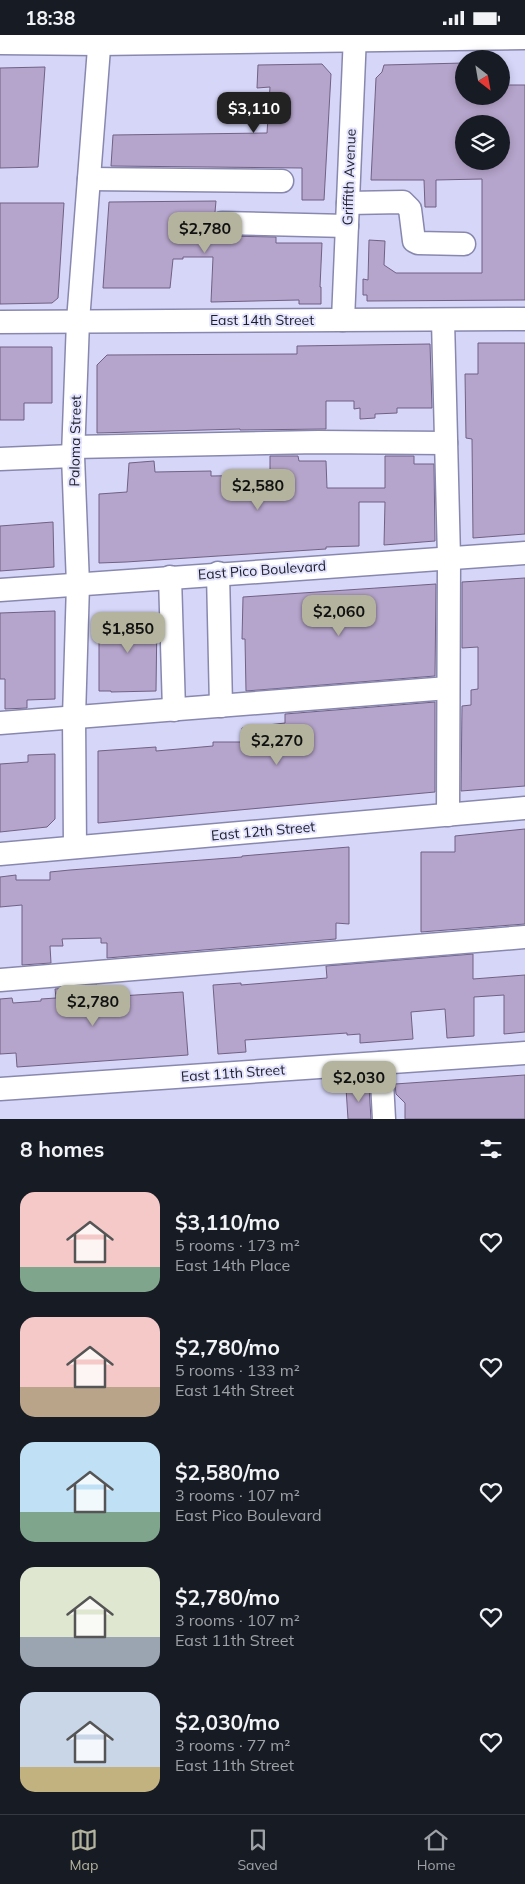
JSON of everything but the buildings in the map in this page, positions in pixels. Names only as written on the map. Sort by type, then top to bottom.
[{"type":"street","points":[[0,43],[355,37],[525,38]]},
{"type":"street","name":"Griffith Avenue","points":[[343,320],[355,37]]},
{"type":"street","name":"Paloma Street","points":[[75,847],[74,717],[78,584],[73,451],[78,321],[99,40]]},
{"type":"street","points":[[89,179],[282,181]]},
{"type":"street","points":[[348,203],[403,202],[410,209],[414,241],[418,243],[464,244]]},
{"type":"street","points":[[222,223],[347,226]]},
{"type":"street","name":"East 14th Street","points":[[0,322],[525,319]]},
{"type":"street","points":[[443,320],[449,558],[448,815]]},
{"type":"street","points":[[0,459],[73,451],[318,442],[446,443]]},
{"type":"street","name":"East Pico Boulevard","points":[[0,590],[218,573],[525,553]]},
{"type":"street","points":[[218,573],[221,706]]},
{"type":"street","points":[[170,577],[174,709]]},
{"type":"street","points":[[0,723],[448,688]]},
{"type":"street","name":"East 12th Street","points":[[0,854],[525,808]]},
{"type":"street","points":[[0,980],[525,937]]},
{"type":"street","name":"East 11th Street","points":[[0,1089],[525,1053]]},
{"type":"street","points":[[381,1063],[384,1119]]}]
